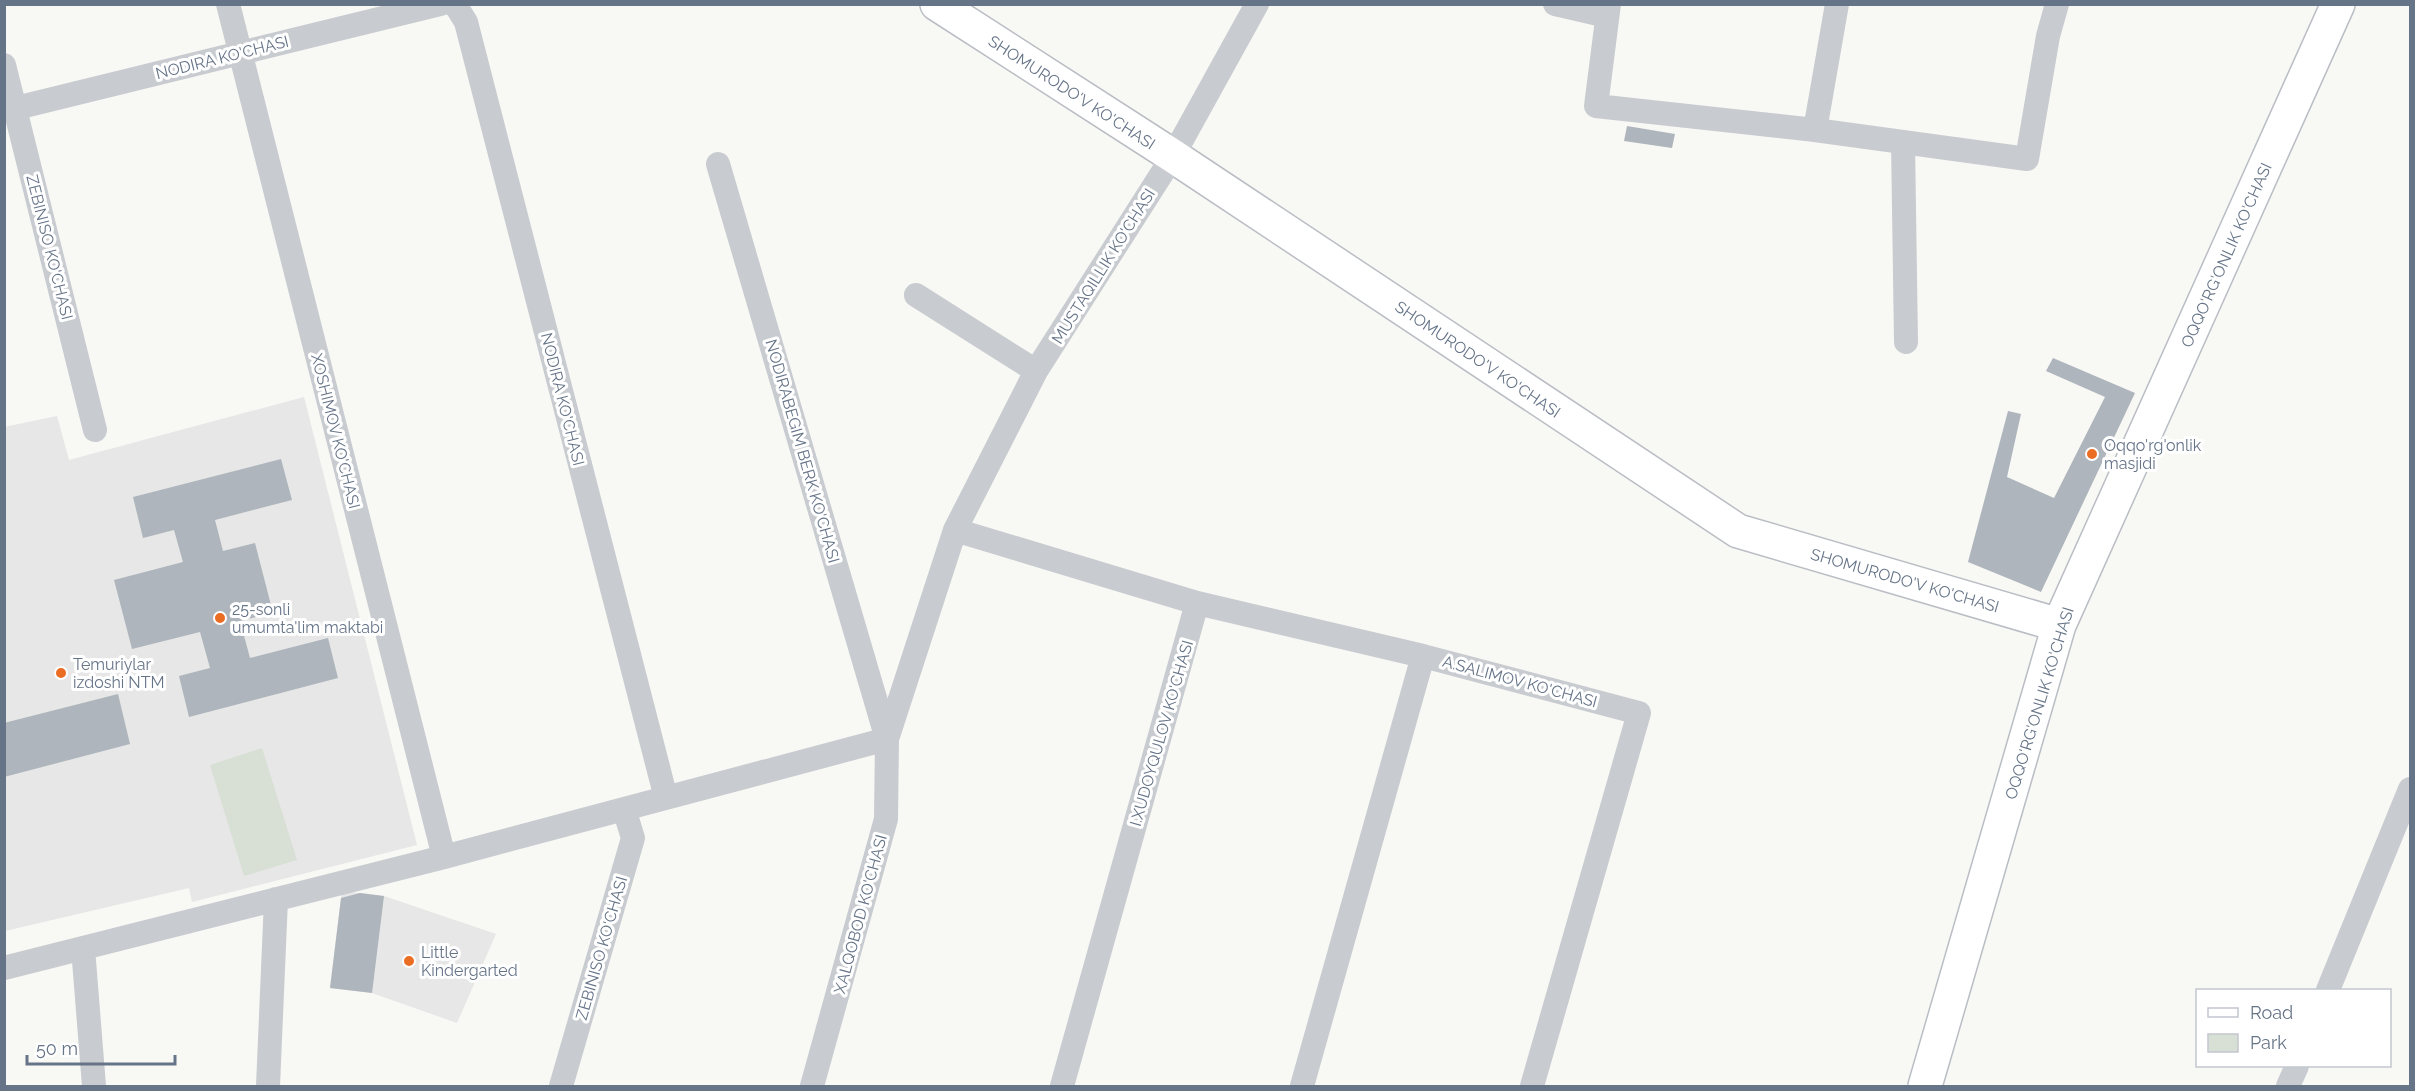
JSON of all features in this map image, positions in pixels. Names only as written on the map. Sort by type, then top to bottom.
[{"type":"street","name":"XOSHIMOV KO'CHASI","points":[[228,4],[444,857]]},
{"type":"street","name":"NODIRA KO'CHASI","points":[[10,110],[440,4]]},
{"type":"street","name":"NODIRA KO'CHASI","points":[[452,4],[456,6],[466,22],[666,798]]},
{"type":"street","name":"SHOMURODO'V KO'CHASI","points":[[937,4],[1173,156],[1738,531],[2059,625]]},
{"type":"street","name":"MUSTAQILLIK KO'CHASI","points":[[887,739],[955,530],[1036,371],[1173,156],[1257,4]]},
{"type":"street","points":[[1555,4],[1608,10],[1596,106],[1815,130],[2026,159],[2048,36],[2057,4]]},
{"type":"street","points":[[1815,130],[1837,4]]},
{"type":"street","name":"OQQO'RG'ONLIK KO'CHASI","points":[[1925,1086],[2059,625],[2338,4]]},
{"type":"street","name":"ZEBINISO KO'CHASI","points":[[4,64],[10,110],[95,430]]},
{"type":"street","points":[[1903,142],[1906,342]]},
{"type":"street","name":"NODIRABEGIM BERK KO'CHASI","points":[[718,164],[887,739]]},
{"type":"street","points":[[916,295],[1036,371]]},
{"type":"street","points":[[955,530],[1197,603],[1423,656]]},
{"type":"street","name":"I.XUDOYQULOV KO'CHASI","points":[[1062,1086],[1197,603]]},
{"type":"street","name":"A.SALIMOV KO'CHASI","points":[[1302,1086],[1423,656],[1639,713],[1532,1086]]},
{"type":"street","points":[[4,968],[444,857],[887,739]]},
{"type":"street","name":"XALQOBOD KO'CHASI","points":[[812,1086],[886,819],[887,739]]},
{"type":"street","points":[[2328,989],[2410,789]]},
{"type":"street","name":"ZEBINISO KO'CHASI","points":[[561,1086],[633,838],[624,809]]},
{"type":"street","points":[[268,1086],[276,899]]},
{"type":"street","points":[[83,948],[94,1086]]},
{"type":"street","points":[[2288,1086],[2296,1067]]},
{"type":"shaded area","name":"25-sonli umumta'lim maktabi","points":[[304,397],[417,845],[192,902],[189,888],[5,931],[4,427],[57,416],[69,460]]},
{"type":"shaded area","name":"Little Kindergarted","points":[[342,891],[384,896],[496,934],[457,1023],[372,993],[330,988]]},
{"type":"green space","points":[[262,748],[297,860],[244,876],[210,765]]},
{"type":"building","points":[[1627,126],[1675,134],[1672,148],[1624,141]]},
{"type":"building","name":"Oqqo'rg'onlik masjidi","points":[[2053,358],[2135,393],[2041,592],[1968,562],[2008,411],[2021,414],[2007,477],[2054,498],[2105,397],[2046,371]]},
{"type":"building","points":[[281,459],[292,500],[215,520],[223,551],[255,543],[273,613],[240,621],[250,658],[328,638],[338,678],[189,717],[179,676],[210,668],[200,632],[132,649],[114,580],[183,562],[174,530],[143,538],[133,497]]},
{"type":"building","points":[[118,694],[130,744],[4,777],[4,723]]},
{"type":"building","points":[[360,893],[384,896],[372,993],[330,988],[341,898]]},
{"type":"place","name":"Oqqo'rg'onlik masjidi","points":[[2092,454]]},
{"type":"place","name":"25-sonli umumta'lim maktabi","points":[[220,618]]},
{"type":"place","name":"Temuriylar izdoshi NTM","points":[[61,673]]},
{"type":"place","name":"Little Kindergarted","points":[[409,961]]}]
